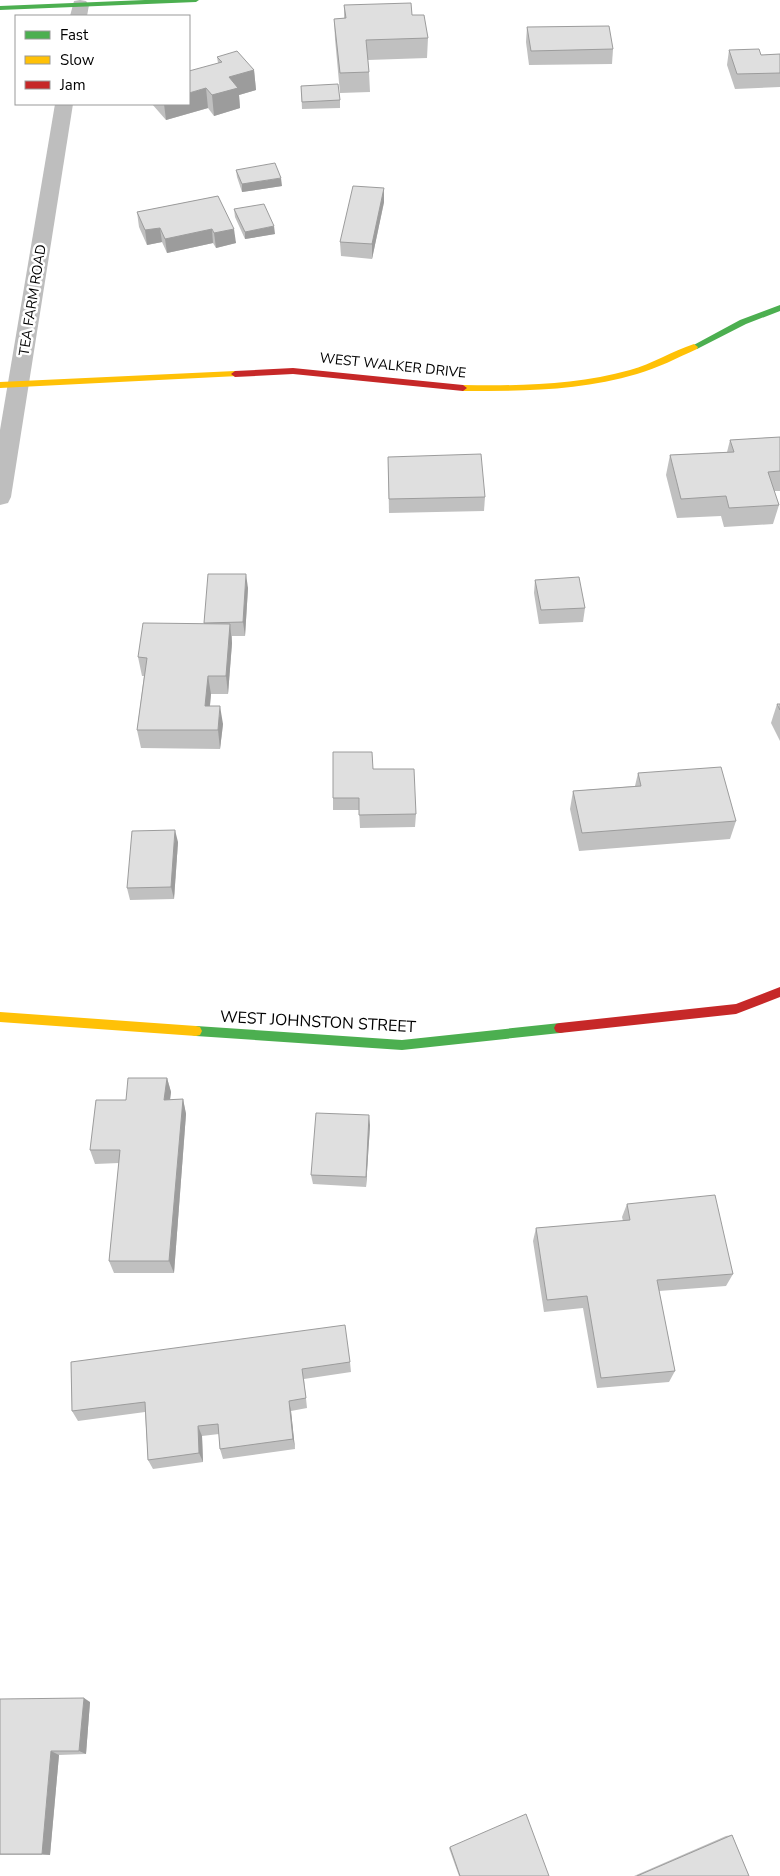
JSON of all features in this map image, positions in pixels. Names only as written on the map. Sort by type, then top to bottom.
[{"type":"street","points":[[0,8],[79,10],[196,0]]},
{"type":"street","name":"TEA FARM ROAD","points":[[0,497],[9,385],[64,105]]},
{"type":"street","name":"WEST WALKER DRIVE","points":[[9,385],[293,371],[328,373],[384,382],[463,388],[587,381],[632,372],[672,358],[756,316],[780,308]]},
{"type":"street","name":"WEST JOHNSTON STREET","points":[[0,1017],[402,1046],[736,1009],[780,992]]},
{"type":"building","points":[[411,3],[412,15],[424,15],[428,38],[366,40],[369,72],[340,73],[334,19],[346,18],[344,5]]},
{"type":"building","points":[[609,26],[613,49],[531,51],[527,27]]},
{"type":"building","points":[[759,49],[761,55],[780,54],[780,73],[737,74],[729,50]]},
{"type":"building","points":[[237,51],[254,70],[229,77],[238,88],[212,95],[206,88],[190,93],[190,71],[222,62],[217,57]]},
{"type":"building","points":[[338,84],[340,100],[302,102],[301,86]]},
{"type":"building","points":[[275,163],[281,178],[242,184],[236,170]]},
{"type":"building","points":[[353,186],[384,188],[372,244],[340,242]]},
{"type":"building","points":[[218,196],[234,229],[214,233],[212,229],[165,239],[160,228],[145,230],[137,212]]},
{"type":"building","points":[[264,204],[274,226],[245,232],[234,209]]},
{"type":"building","points":[[780,437],[780,471],[768,472],[779,505],[729,508],[726,496],[681,499],[670,455],[734,452],[730,440]]},
{"type":"building","points":[[481,454],[485,497],[389,499],[388,457]]},
{"type":"building","points":[[208,574],[246,574],[243,622],[204,623]]},
{"type":"building","points":[[579,577],[585,608],[541,610],[535,580]]},
{"type":"building","points":[[143,623],[230,624],[226,676],[208,676],[205,706],[220,706],[218,730],[137,730],[147,658],[138,657]]},
{"type":"building","points":[[333,752],[372,752],[373,769],[414,769],[416,814],[359,815],[359,798],[333,798]]},
{"type":"building","points":[[721,767],[736,821],[582,833],[573,791],[641,786],[638,773]]},
{"type":"building","points":[[175,830],[171,887],[127,888],[132,831]]},
{"type":"building","points":[[128,1078],[167,1078],[164,1100],[183,1099],[169,1261],[109,1261],[120,1150],[90,1150],[96,1100],[126,1100]]},
{"type":"building","points":[[316,1113],[369,1115],[366,1177],[311,1175]]},
{"type":"building","points":[[715,1195],[733,1274],[657,1280],[675,1371],[601,1378],[587,1296],[547,1300],[536,1228],[630,1220],[627,1204]]},
{"type":"building","points":[[345,1325],[350,1362],[302,1369],[306,1398],[289,1401],[293,1439],[220,1449],[218,1424],[198,1426],[199,1453],[148,1460],[145,1402],[72,1411],[71,1362]]},
{"type":"building","points":[[84,1698],[79,1751],[51,1751],[42,1854],[0,1854],[0,1699]]},
{"type":"building","points":[[526,1814],[549,1876],[460,1876],[450,1847]]},
{"type":"building","points":[[732,1835],[749,1876],[637,1876]]},
{"type":"traffic: fast","points":[[0,8],[196,0]]},
{"type":"traffic: fast","points":[[694,347],[743,322],[780,308]]},
{"type":"traffic: fast","points":[[196,1031],[402,1045],[560,1028]]},
{"type":"traffic: slow","points":[[463,388],[549,386],[594,381],[642,370],[694,347]]},
{"type":"traffic: slow","points":[[0,385],[235,374]]},
{"type":"traffic: slow","points":[[0,1017],[196,1031]]},
{"type":"traffic: jam","points":[[235,374],[293,371],[463,388]]},
{"type":"traffic: jam","points":[[560,1028],[736,1009],[780,992]]}]
